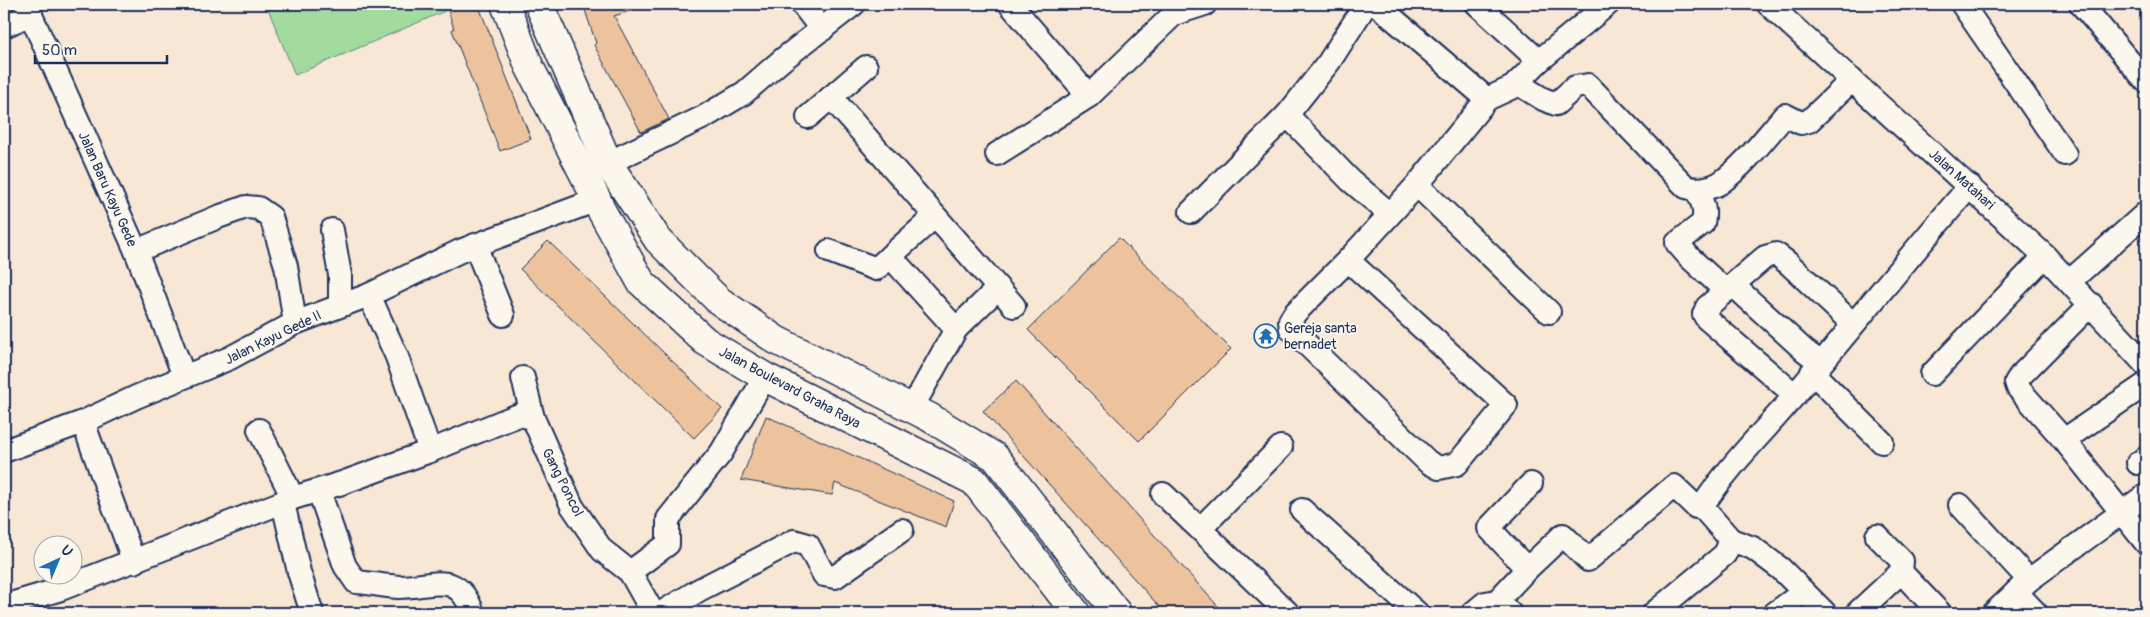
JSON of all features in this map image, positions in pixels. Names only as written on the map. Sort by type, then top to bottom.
[{"type":"main road","name":"Jalan Boulevard Graha Raya","points":[[505,4],[528,66],[600,208],[641,282],[705,341],[765,377],[974,481],[1076,613]]},
{"type":"main road","points":[[539,4],[608,163],[658,240],[718,300],[776,340],[954,430],[995,457],[1117,613]]},
{"type":"main road","points":[[974,481],[995,457]]},
{"type":"street","points":[[802,4],[822,30]]},
{"type":"street","points":[[608,163],[704,117],[744,92],[854,4]]},
{"type":"street","points":[[1010,4],[1089,96]]},
{"type":"street","points":[[997,154],[1089,96],[1174,14],[1205,4]]},
{"type":"street","points":[[1191,212],[1287,115],[1329,62],[1366,4]]},
{"type":"street","points":[[1376,4],[1487,99]]},
{"type":"street","points":[[1477,4],[1540,61]]},
{"type":"street","points":[[1348,260],[1506,405],[1457,464],[1439,468],[1428,462],[1291,328],[1290,321],[1295,313],[1418,186],[1487,99],[1513,87],[1540,61],[1608,4]]},
{"type":"street","name":"Jalan Matahari","points":[[1768,4],[2045,256],[2146,365]]},
{"type":"street","points":[[1962,4],[2065,154]]},
{"type":"street","points":[[2081,4],[2146,82]]},
{"type":"street","points":[[4,26],[29,9]]},
{"type":"street","name":"Jalan Baru Kayu Gede","points":[[29,9],[136,251],[184,376]]},
{"type":"street","points":[[808,117],[866,66]]},
{"type":"street","points":[[1516,83],[1543,99],[1556,104],[1575,87],[1588,85],[1686,187],[1696,190],[1718,184],[1751,154],[1785,115],[1801,123],[1809,121],[1852,80]]},
{"type":"street","points":[[831,97],[1014,306]]},
{"type":"street","points":[[1287,115],[1350,180],[1390,214]]},
{"type":"street","points":[[1418,186],[1549,312]]},
{"type":"street","points":[[1702,507],[1716,485],[1795,395],[1816,367],[1970,186]]},
{"type":"street","points":[[1696,190],[1703,202],[1705,214],[1703,223],[1677,243],[1690,258],[1805,351],[1816,367],[1882,442]]},
{"type":"street","name":"Jalan Kayu Gede II","points":[[4,451],[82,422],[184,376],[230,358],[296,323],[369,294],[484,242],[597,200]]},
{"type":"street","points":[[136,251],[246,207],[258,208],[271,217],[286,266],[296,323]]},
{"type":"street","points":[[2070,282],[2146,212]]},
{"type":"street","points":[[829,251],[876,269],[936,216]]},
{"type":"street","points":[[332,230],[340,275],[340,305]]},
{"type":"street","points":[[484,242],[503,315]]},
{"type":"street","points":[[1795,395],[1706,319],[1704,314],[1707,307],[1765,257],[1776,254],[1853,324]]},
{"type":"street","points":[[890,256],[956,329]]},
{"type":"street","points":[[1932,374],[2045,256]]},
{"type":"street","points":[[912,408],[956,329],[998,288]]},
{"type":"street","points":[[369,294],[397,357],[430,451]]},
{"type":"street","points":[[2091,304],[2016,382],[2018,388],[2064,440],[2146,543]]},
{"type":"street","points":[[630,572],[668,544],[668,519],[675,508],[708,472],[721,453],[765,377]]},
{"type":"street","name":"Gang Poncol","points":[[523,378],[532,418],[572,506],[602,550],[630,572],[653,613]]},
{"type":"street","points":[[2064,440],[2146,384]]},
{"type":"street","points":[[4,606],[61,589],[134,562],[288,500],[319,491],[430,451],[519,415],[532,418]]},
{"type":"street","points":[[82,422],[134,562]]},
{"type":"street","points":[[259,430],[288,500],[300,572],[312,613]]},
{"type":"street","points":[[1200,529],[1281,448]]},
{"type":"street","points":[[1527,569],[1489,528],[1530,484]]},
{"type":"street","points":[[1474,613],[1485,603],[1504,607],[1527,569],[1563,535],[1588,560],[1674,486],[1696,507],[1702,507],[1731,540],[1754,548],[1781,569],[1825,613]]},
{"type":"street","points":[[319,491],[345,566],[356,582],[399,587],[445,582],[467,596],[473,613]]},
{"type":"street","points":[[1163,494],[1288,613]]},
{"type":"street","points":[[1994,613],[2022,586],[2146,495]]},
{"type":"street","points":[[1960,505],[2022,586],[2036,613]]},
{"type":"street","points":[[1302,510],[1418,613]]},
{"type":"street","points":[[661,613],[699,590],[794,541],[808,545],[824,575],[835,577],[902,530]]},
{"type":"street","points":[[1857,613],[1901,572],[1902,561],[1877,536]]},
{"type":"street","points":[[1654,613],[1725,554],[1731,540]]},
{"type":"street","points":[[1901,572],[1940,613]]},
{"type":"street","points":[[1774,613],[1804,592]]},
{"type":"green space","points":[[266,4],[443,4],[445,11],[295,75]]},
{"type":"building","points":[[446,4],[478,4],[531,139],[500,151],[452,30],[454,29]]},
{"type":"building","points":[[583,4],[642,4],[642,7],[614,16],[669,119],[641,132],[594,45],[596,43]]},
{"type":"building","points":[[1119,238],[1231,349],[1139,441],[1028,330]]},
{"type":"building","points":[[548,241],[722,409],[694,438],[520,269]]},
{"type":"building","points":[[1016,381],[1224,613],[1165,613],[983,411]]},
{"type":"building","points":[[766,416],[954,501],[946,527],[835,483],[832,495],[741,480]]},
{"type":"place","name":"Gereja santa bernadet","points":[[1266,336]]}]
